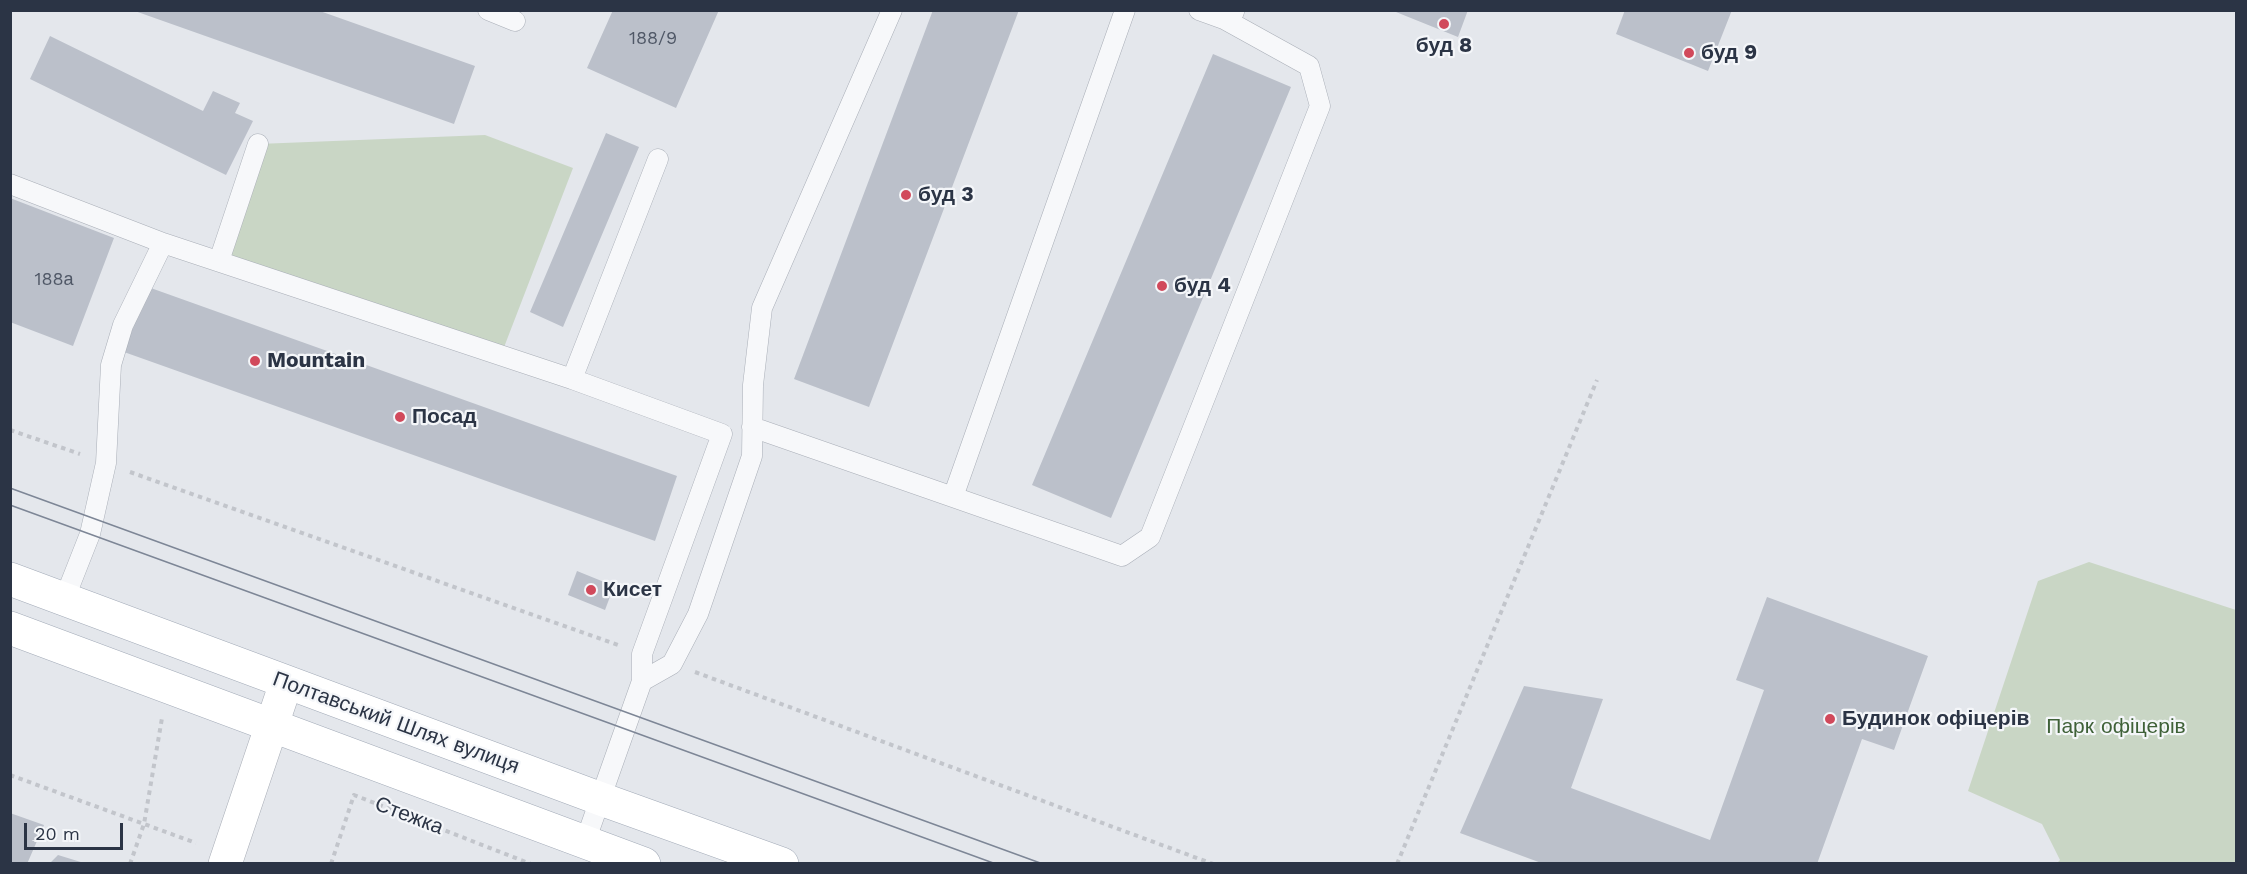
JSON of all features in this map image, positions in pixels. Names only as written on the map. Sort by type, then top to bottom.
[{"type":"main road","name":"Полтавський Шлях вулиця","points":[[10,579],[286,683],[782,864]]},
{"type":"main road","points":[[10,628],[645,864]]},
{"type":"main road","points":[[225,864],[286,683]]},
{"type":"lane","points":[[488,10],[515,21]]},
{"type":"lane","points":[[642,681],[672,663],[698,614],[752,456],[753,385],[762,308],[892,10]]},
{"type":"lane","points":[[953,497],[1125,10]]},
{"type":"lane","points":[[752,427],[1122,556],[1150,537],[1320,106],[1309,66],[1230,15],[1199,10]]},
{"type":"lane","points":[[219,261],[258,144]]},
{"type":"lane","points":[[572,379],[658,159]]},
{"type":"lane","points":[[10,184],[164,243],[572,379],[722,434],[642,654],[642,681],[585,842]]},
{"type":"lane","points":[[64,600],[90,534],[106,463],[111,365],[123,325],[164,243]]},
{"type":"path","points":[[1397,864],[1597,380]]},
{"type":"path","points":[[10,430],[252,513],[642,654]]},
{"type":"path","points":[[672,663],[1213,864]]},
{"type":"path","points":[[130,864],[144,824],[162,717]]},
{"type":"path","points":[[10,775],[196,843]]},
{"type":"path","name":"Стежка","points":[[331,864],[354,795],[531,864]]},
{"type":"green space","points":[[485,135],[573,168],[501,355],[219,261],[258,144]]},
{"type":"green space","name":"Парк офіцерів","points":[[2089,562],[2236,610],[2236,863],[2057,863],[2060,860],[2042,824],[1968,791],[2038,581]]},
{"type":"building","points":[[132,10],[317,10],[475,66],[454,124]]},
{"type":"building","points":[[613,10],[719,10],[676,108],[587,68]]},
{"type":"building","name":"буд 3","points":[[933,10],[1019,10],[869,407],[794,379]]},
{"type":"building","name":"буд 8","points":[[1391,10],[1468,10],[1458,37]]},
{"type":"building","name":"буд 9","points":[[1625,10],[1732,10],[1708,71],[1616,34]]},
{"type":"building","points":[[50,36],[203,111],[213,91],[240,103],[235,113],[253,121],[226,175],[30,79]]},
{"type":"building","name":"буд 4","points":[[1213,54],[1291,87],[1111,518],[1032,485]]},
{"type":"building","points":[[606,133],[639,147],[563,327],[530,312]]},
{"type":"building","points":[[10,198],[114,238],[73,346],[10,322]]},
{"type":"building","points":[[148,287],[677,476],[655,541],[124,352]]},
{"type":"building","name":"Кисет","points":[[577,571],[614,586],[605,610],[568,595]]},
{"type":"building","name":"Будинок офіцерів","points":[[1767,597],[1928,656],[1894,750],[1862,739],[1817,864],[1544,864],[1460,833],[1524,686],[1603,699],[1571,788],[1710,840],[1764,690],[1736,680]]},
{"type":"building","points":[[10,813],[44,825],[27,864],[10,864]]},
{"type":"building","points":[[58,855],[84,863],[49,864]]},
{"type":"tram line","points":[[10,488],[1043,864]]},
{"type":"tram line","points":[[10,505],[996,864]]},
{"type":"place","name":"буд 8","points":[[1444,24]]},
{"type":"place","name":"буд 9","points":[[1689,53]]},
{"type":"place","name":"буд 3","points":[[906,195]]},
{"type":"place","name":"буд 4","points":[[1162,286]]},
{"type":"place","name":"Mountain","points":[[255,361]]},
{"type":"place","name":"Посад","points":[[400,417]]},
{"type":"place","name":"Кисет","points":[[591,590]]},
{"type":"place","name":"Будинок офіцерів","points":[[1830,719]]}]
